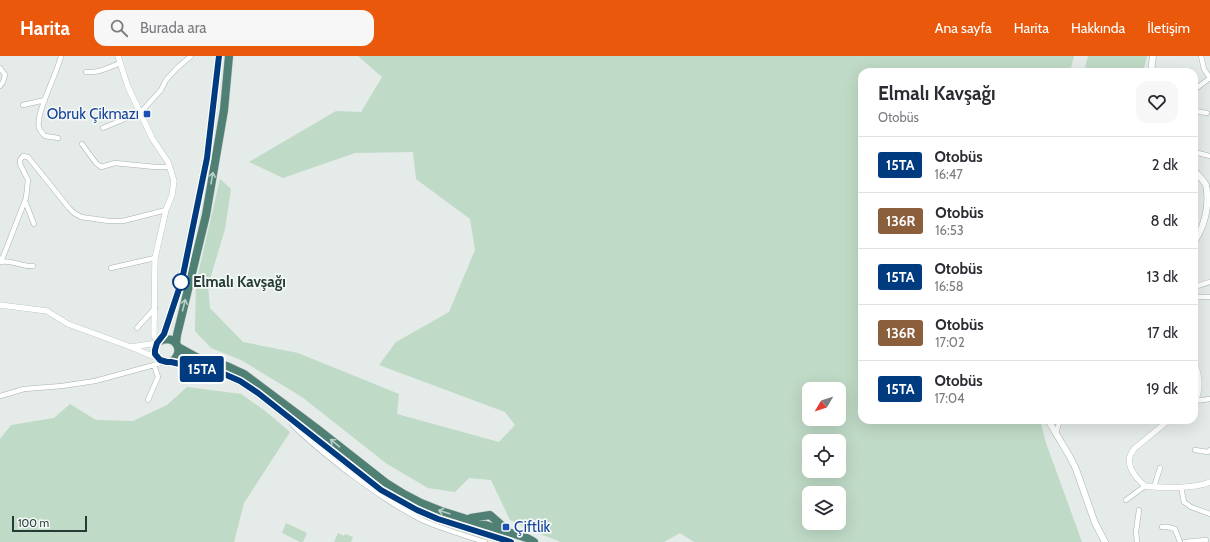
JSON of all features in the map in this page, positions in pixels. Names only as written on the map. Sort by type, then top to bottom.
[{"type":"highway","points":[[161,362],[155,350],[158,342],[164,334],[182,280],[208,151],[219,56]]},
{"type":"highway","points":[[161,362],[176,357],[178,350],[177,335],[206,215],[224,110],[229,56]]},
{"type":"highway","points":[[158,342],[167,338],[198,358],[227,366],[244,374],[386,483],[402,493],[441,511],[466,518],[512,538]]},
{"type":"highway","points":[[161,362],[224,374],[240,381],[376,486],[417,510],[438,519],[512,538],[534,542]]},
{"type":"main road","points":[[1152,68],[1153,56]]},
{"type":"main road","points":[[1198,175],[1205,184],[1209,195],[1210,208],[1198,236]]},
{"type":"main road","points":[[1050,424],[1076,469],[1095,523],[1105,542]]},
{"type":"street","points":[[58,138],[45,136],[39,129],[39,115],[59,66],[61,56]]},
{"type":"street","points":[[118,56],[128,87],[152,138],[168,162],[174,181],[172,195],[166,210],[155,258],[154,336],[158,342],[131,347]]},
{"type":"street","points":[[103,128],[141,112],[161,90],[166,80],[191,56]]},
{"type":"street","points":[[1198,87],[1210,78],[1204,70],[1201,56]]},
{"type":"street","points":[[86,72],[106,70],[120,64]]},
{"type":"street","points":[[0,68],[5,75],[0,86]]},
{"type":"street","points":[[23,105],[45,100]]},
{"type":"street","points":[[1198,112],[1207,113]]},
{"type":"street","points":[[82,144],[96,163],[101,167],[115,163],[169,167]]},
{"type":"street","points":[[1198,153],[1210,156]]},
{"type":"street","points":[[0,261],[3,257],[25,201],[28,180],[20,164],[20,160],[23,156],[28,157],[69,208],[81,217],[109,221],[123,221],[166,210]]},
{"type":"street","points":[[25,201],[34,224]]},
{"type":"street","points":[[111,268],[155,258]]},
{"type":"street","points":[[0,261],[5,260],[25,266],[33,266]]},
{"type":"street","points":[[1198,286],[1210,282]]},
{"type":"street","points":[[1198,298],[1210,297]]},
{"type":"street","points":[[0,304],[47,311],[68,324],[131,347],[161,362]]},
{"type":"street","points":[[137,328],[155,308]]},
{"type":"street","points":[[0,396],[24,389],[62,386],[95,381],[161,362]]},
{"type":"street","points":[[148,400],[158,377],[161,362]]},
{"type":"street","points":[[1198,377],[1198,389]]},
{"type":"street","points":[[1198,401],[1210,399]]},
{"type":"street","points":[[275,407],[303,436],[384,499],[423,520],[485,542]]},
{"type":"street","points":[[1056,433],[1059,424]]},
{"type":"street","points":[[1164,424],[1134,448],[1130,453],[1128,459],[1136,478],[1145,486],[1154,487],[1181,487],[1210,482]]},
{"type":"street","points":[[1195,450],[1208,452],[1210,450]]},
{"type":"street","points":[[1154,487],[1160,468]]},
{"type":"street","points":[[1126,500],[1145,486]]},
{"type":"street","points":[[1181,487],[1184,502],[1191,507],[1210,514]]},
{"type":"street","points":[[1137,542],[1136,532],[1139,510]]},
{"type":"street","points":[[1162,527],[1175,529],[1180,542]]},
{"type":"street","points":[[1185,542],[1206,540]]},
{"type":"green space","points":[[358,56],[1074,56],[1071,68],[858,68],[858,424],[1041,424],[1046,443],[1082,542],[694,542],[680,533],[664,542],[561,542],[510,520],[491,480],[469,478],[455,492],[428,488],[387,464],[302,397],[241,360],[211,348],[195,331],[196,283],[220,179],[231,189],[225,229],[208,286],[210,308],[243,342],[298,353],[399,394],[397,414],[499,442],[515,425],[505,412],[379,365],[396,342],[449,312],[475,250],[470,219],[416,179],[413,152],[355,153],[283,178],[249,162],[336,111],[361,112],[382,77]]},
{"type":"green space","points":[[1088,56],[1147,56],[1144,68],[1085,68]]},
{"type":"green space","points":[[187,387],[241,394],[264,410],[290,432],[244,503],[234,542],[0,542],[0,439],[11,425],[54,418],[70,404],[96,420],[133,421],[167,405]]},
{"type":"green space","points":[[286,523],[307,533],[303,542],[282,533]]},
{"type":"green space","points":[[338,533],[344,536],[345,534],[353,537],[351,542],[334,542]]},
{"type":"bus line","name":"15TA","points":[[219,56],[207,158],[182,280],[164,334],[155,347],[155,354],[157,358],[163,362],[171,362],[224,374],[240,381],[258,393],[381,490],[417,510],[438,519],[511,542]]},
{"type":"place","name":"Obruk Çikmazı","points":[[147,114]]},
{"type":"place","name":"Elmalı Kavşağı","points":[[181,282]]},
{"type":"place","name":"Çi̇ftli̇k","points":[[506,527]]}]
